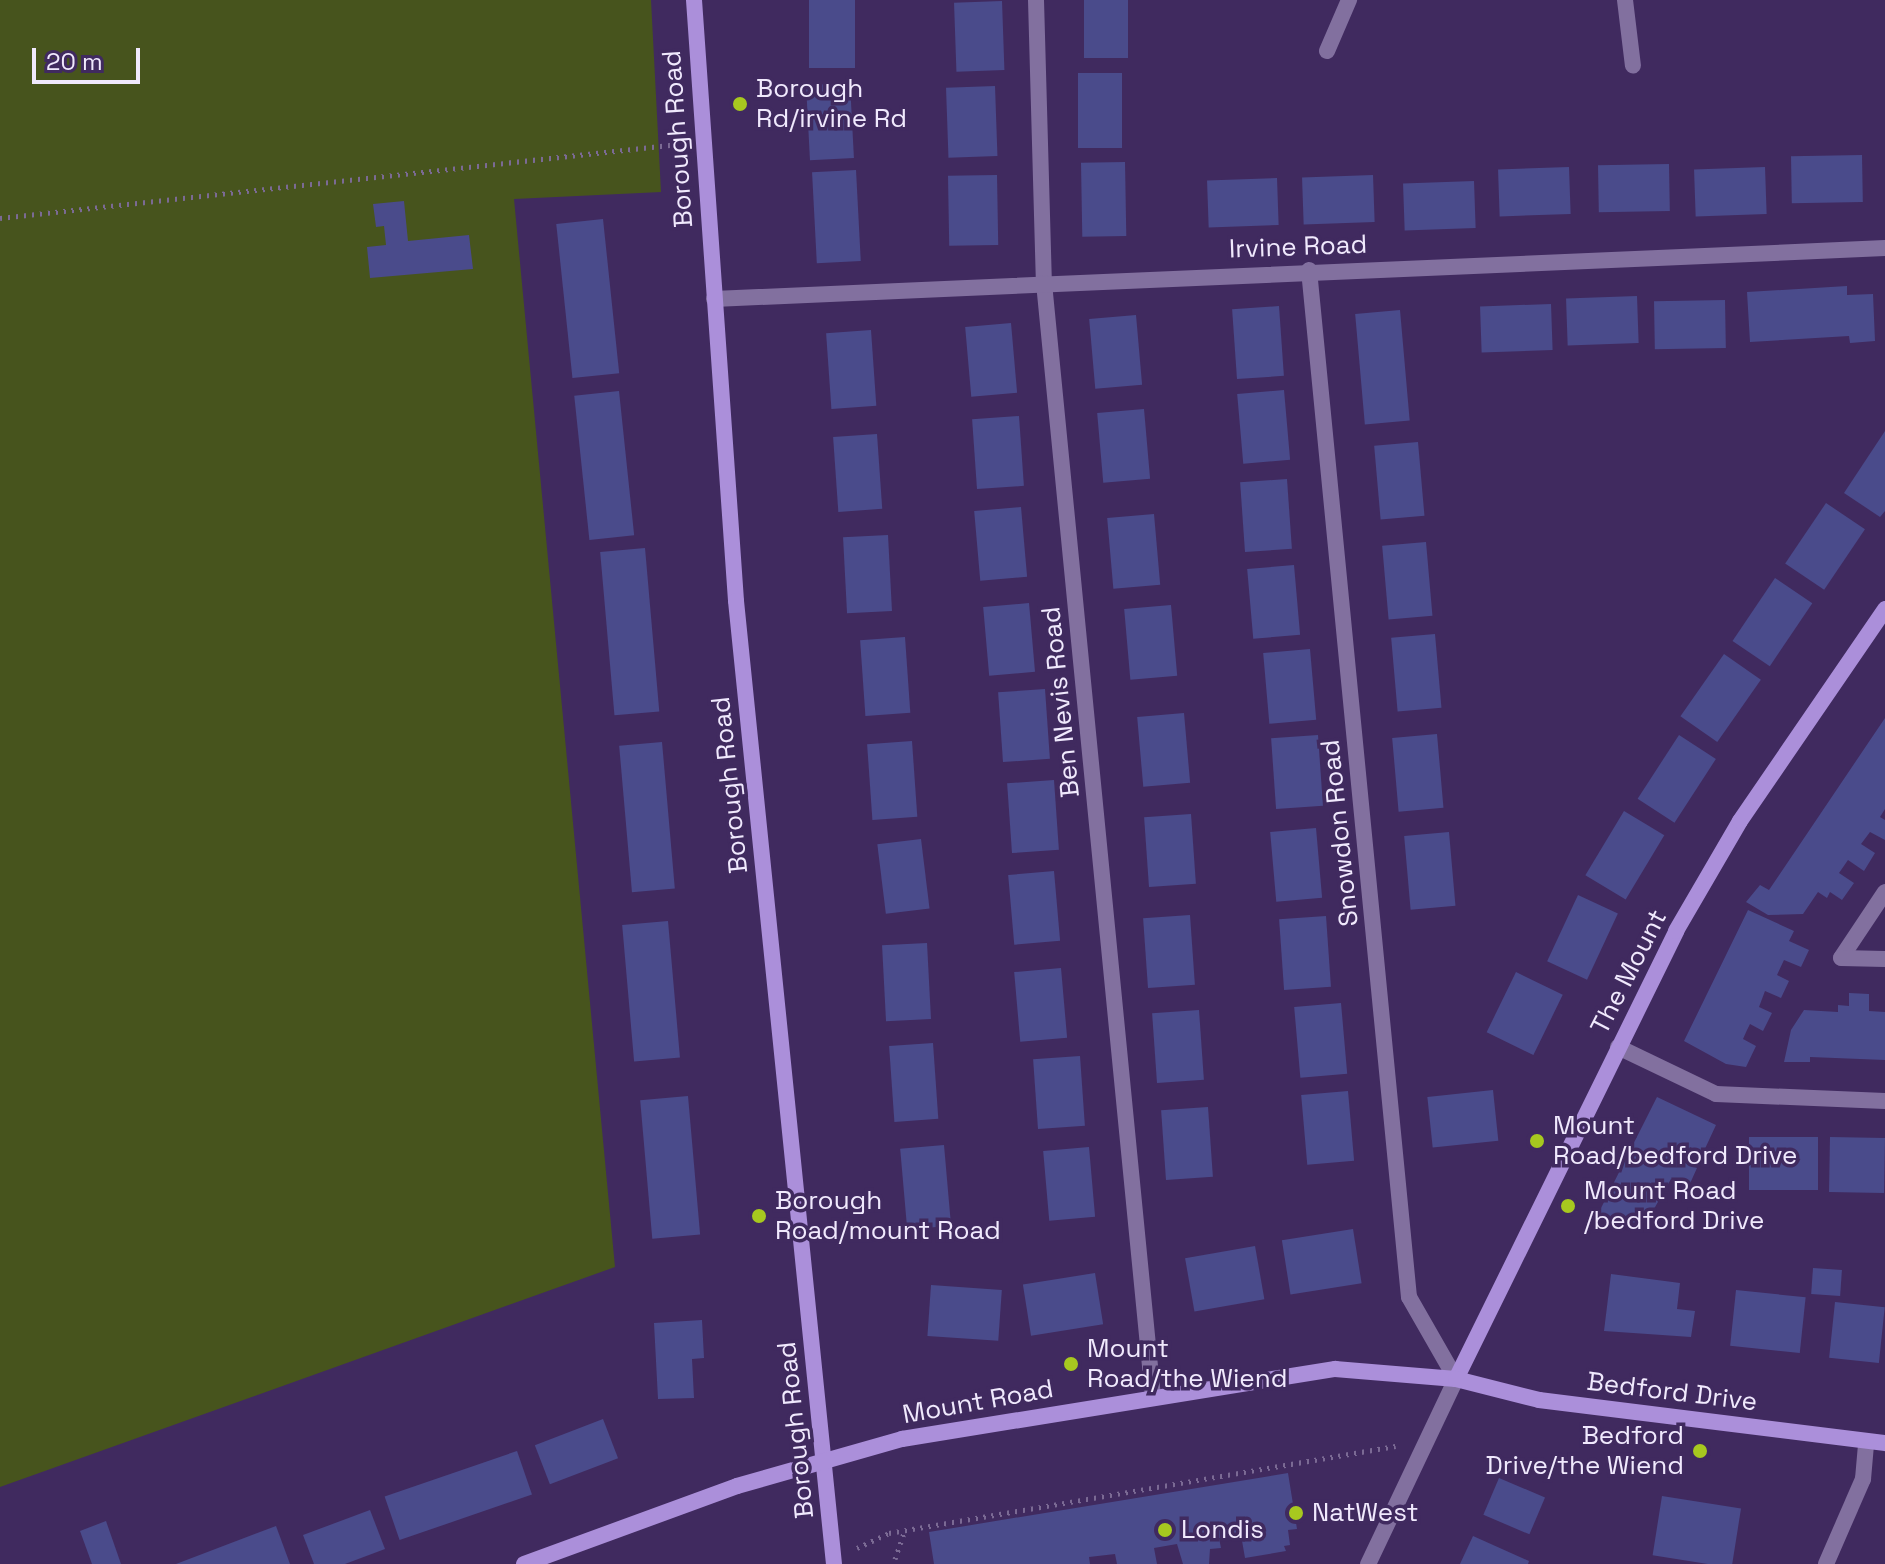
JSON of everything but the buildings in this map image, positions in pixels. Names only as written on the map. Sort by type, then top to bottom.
[{"type":"street","name":"Borough Road","points":[[694,0],[736,601],[833,1558]]},
{"type":"street","name":"Ben Nevis Road","points":[[1036,0],[1044,283],[1153,1397]]},
{"type":"street","points":[[1327,51],[1349,0]]},
{"type":"street","points":[[1625,0],[1633,66]]},
{"type":"street","name":"Irvine Road","points":[[714,299],[1309,270],[1885,248]]},
{"type":"street","name":"Snowdon Road","points":[[1309,270],[1412,1305],[1456,1379]]},
{"type":"street","name":"The Mount","points":[[1456,1379],[1676,931],[1740,821],[1885,609]]},
{"type":"street","points":[[1885,892],[1841,958],[1885,959]]},
{"type":"street","points":[[1618,1047],[1716,1094],[1885,1101]]},
{"type":"street","name":"Mount Road","points":[[524,1564],[823,1460],[902,1439],[1335,1369],[1456,1379]]},
{"type":"street","points":[[1368,1564],[1456,1379]]},
{"type":"street","name":"Bedford Drive","points":[[1456,1379],[1539,1400],[1885,1443]]},
{"type":"street","points":[[1826,1564],[1863,1479],[1866,1441]]},
{"type":"path","points":[[0,218],[702,142]]},
{"type":"path","points":[[833,1558],[905,1530],[1348,1458],[1397,1446],[1421,1454]]},
{"type":"path","points":[[895,1559],[905,1530]]},
{"type":"green space","points":[[0,0],[651,0],[661,192],[514,199],[615,1267],[0,1487]]},
{"type":"place","name":"Borough Rd/irvine Rd","points":[[740,104]]},
{"type":"place","name":"Mount Road/bedford Drive","points":[[1537,1141]]},
{"type":"place","name":"Mount Road /bedford Drive","points":[[1568,1206]]},
{"type":"place","name":"Borough Road/mount Road","points":[[759,1216]]},
{"type":"place","name":"Mount Road/the Wiend","points":[[1071,1364]]},
{"type":"place","name":"Bedford Drive/the Wiend","points":[[1700,1451]]},
{"type":"place","name":"NatWest","points":[[1296,1513]]},
{"type":"place","name":"Londis","points":[[1165,1530]]}]
